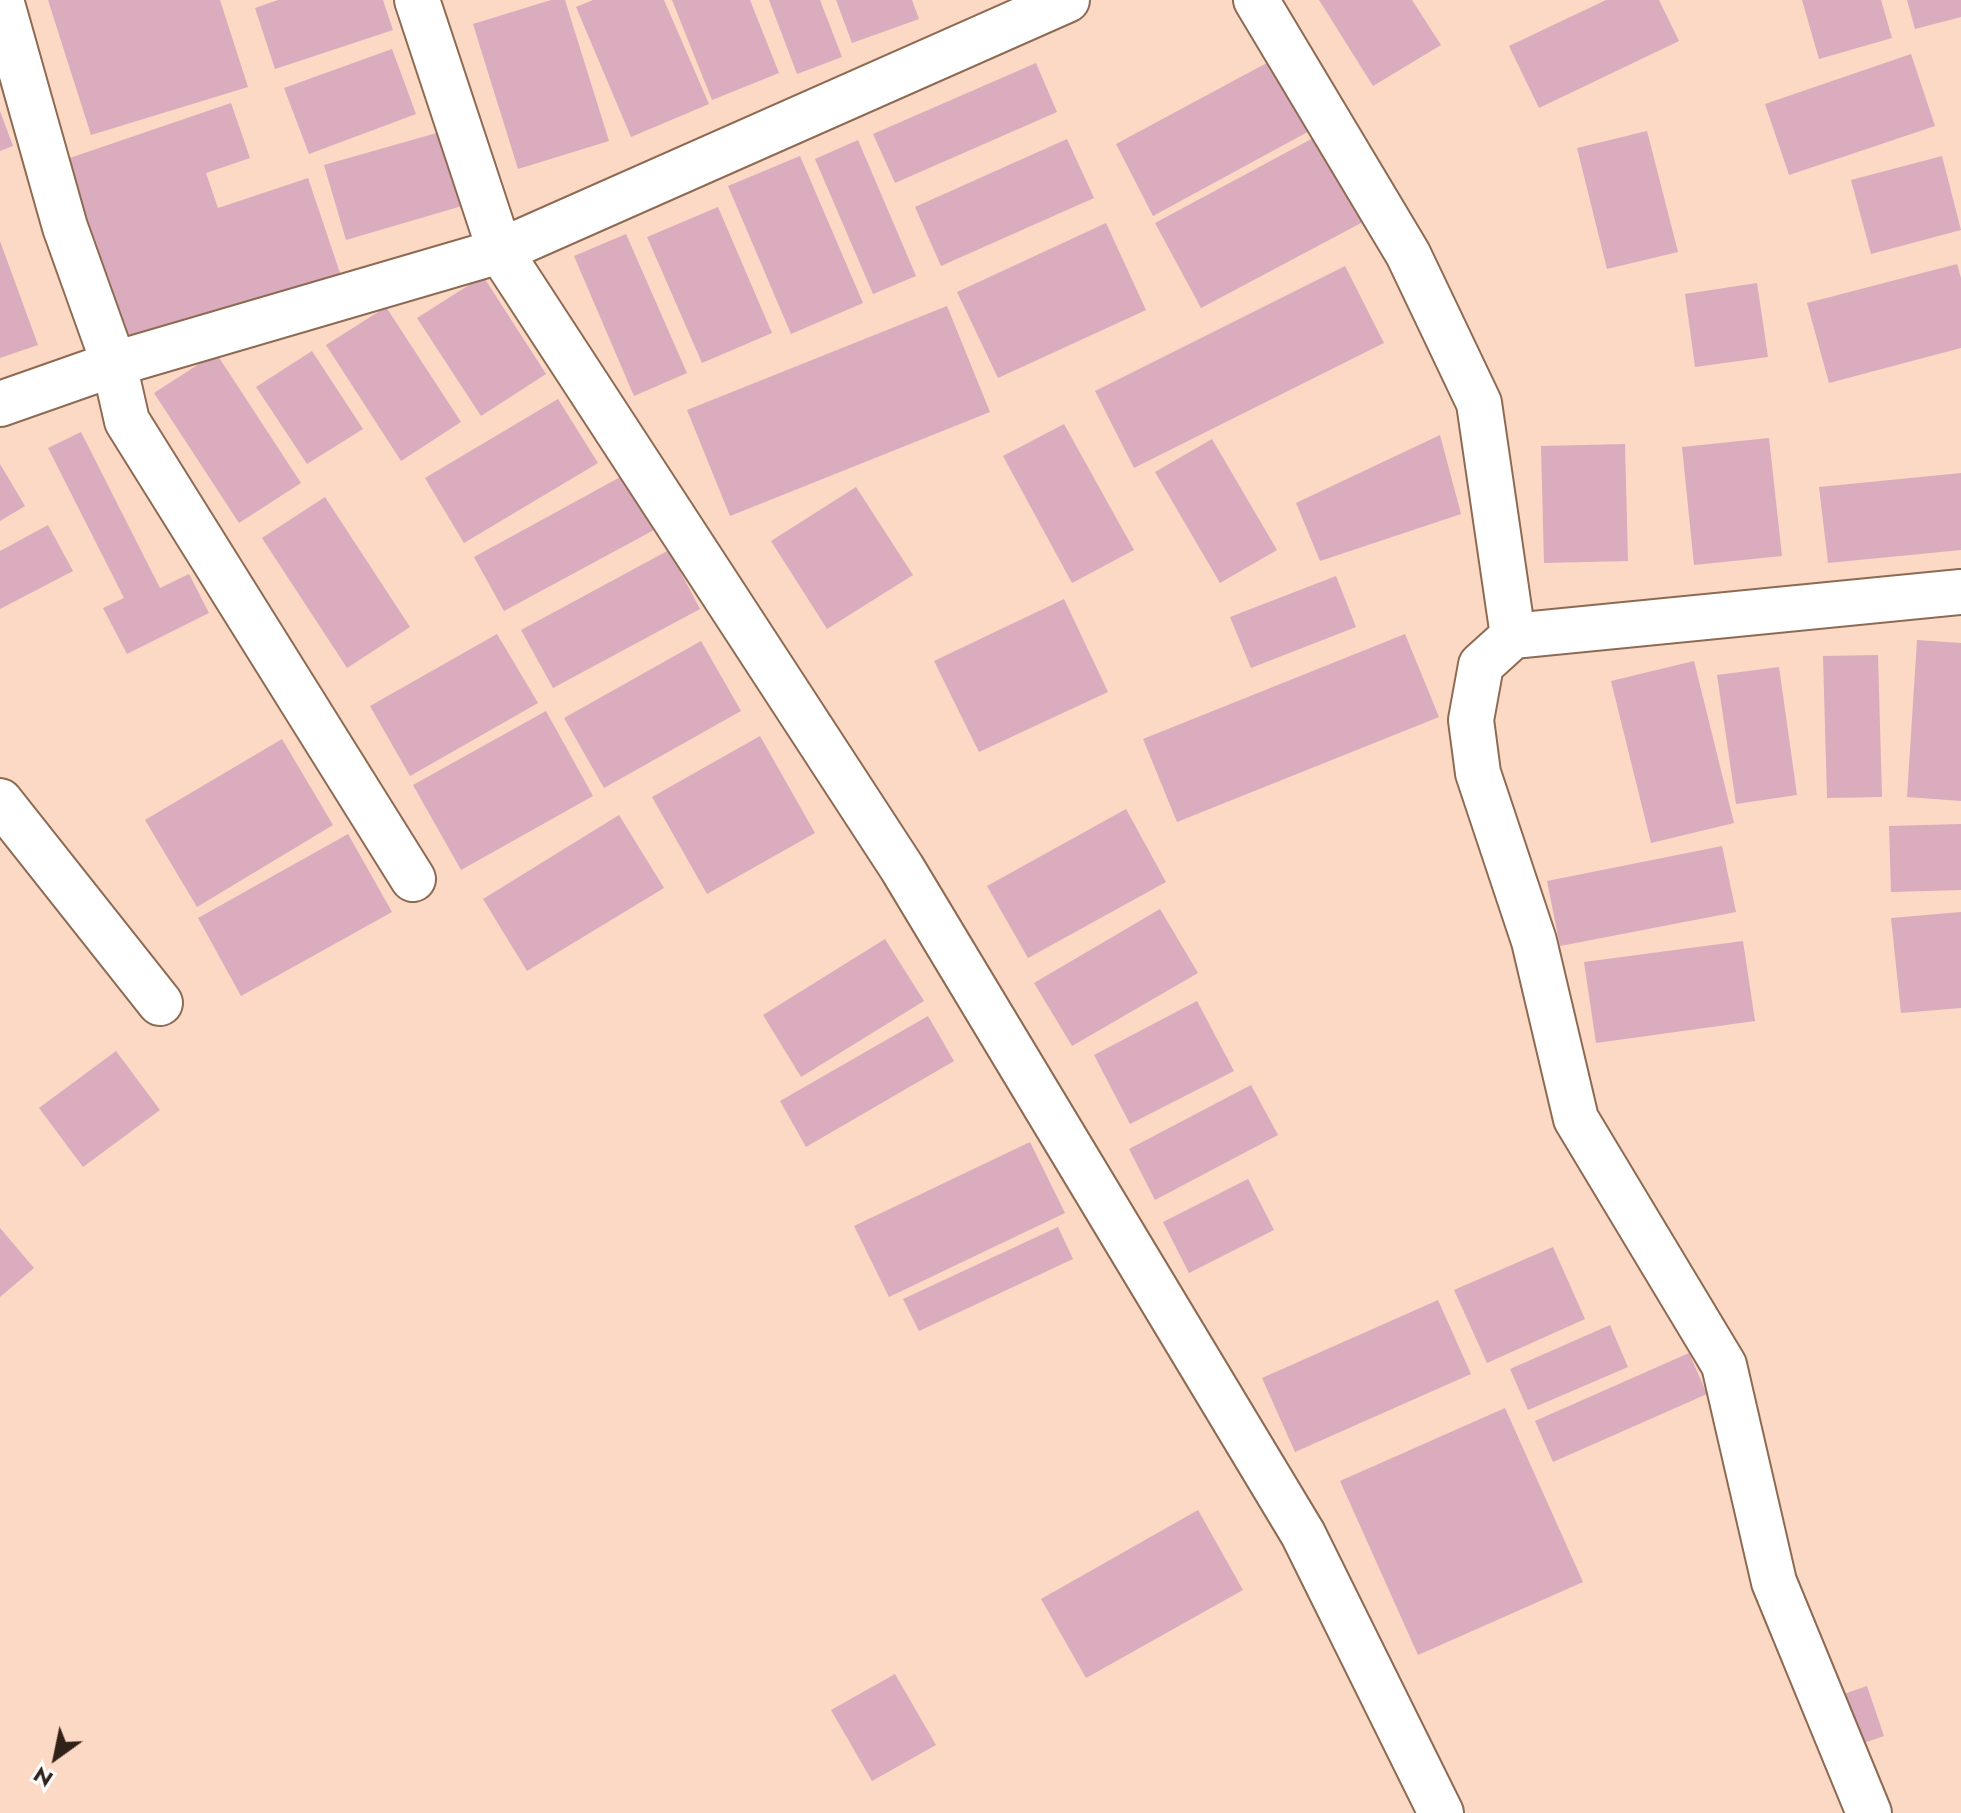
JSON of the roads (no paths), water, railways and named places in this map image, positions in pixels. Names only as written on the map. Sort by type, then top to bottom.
[{"type":"street","points":[[1,0],[65,227],[114,364],[127,421],[413,879]]},
{"type":"street","points":[[417,0],[500,251],[902,868],[1295,1520],[1441,1813]]},
{"type":"street","points":[[0,404],[114,364],[500,251],[1067,0]]},
{"type":"street","points":[[1256,0],[1408,254],[1479,403],[1513,636]]},
{"type":"street","points":[[1869,1813],[1774,1582],[1724,1365],[1576,1119],[1534,941],[1478,773],[1471,720],[1481,665],[1513,636],[1961,592]]},
{"type":"street","points":[[0,801],[160,1003]]}]
